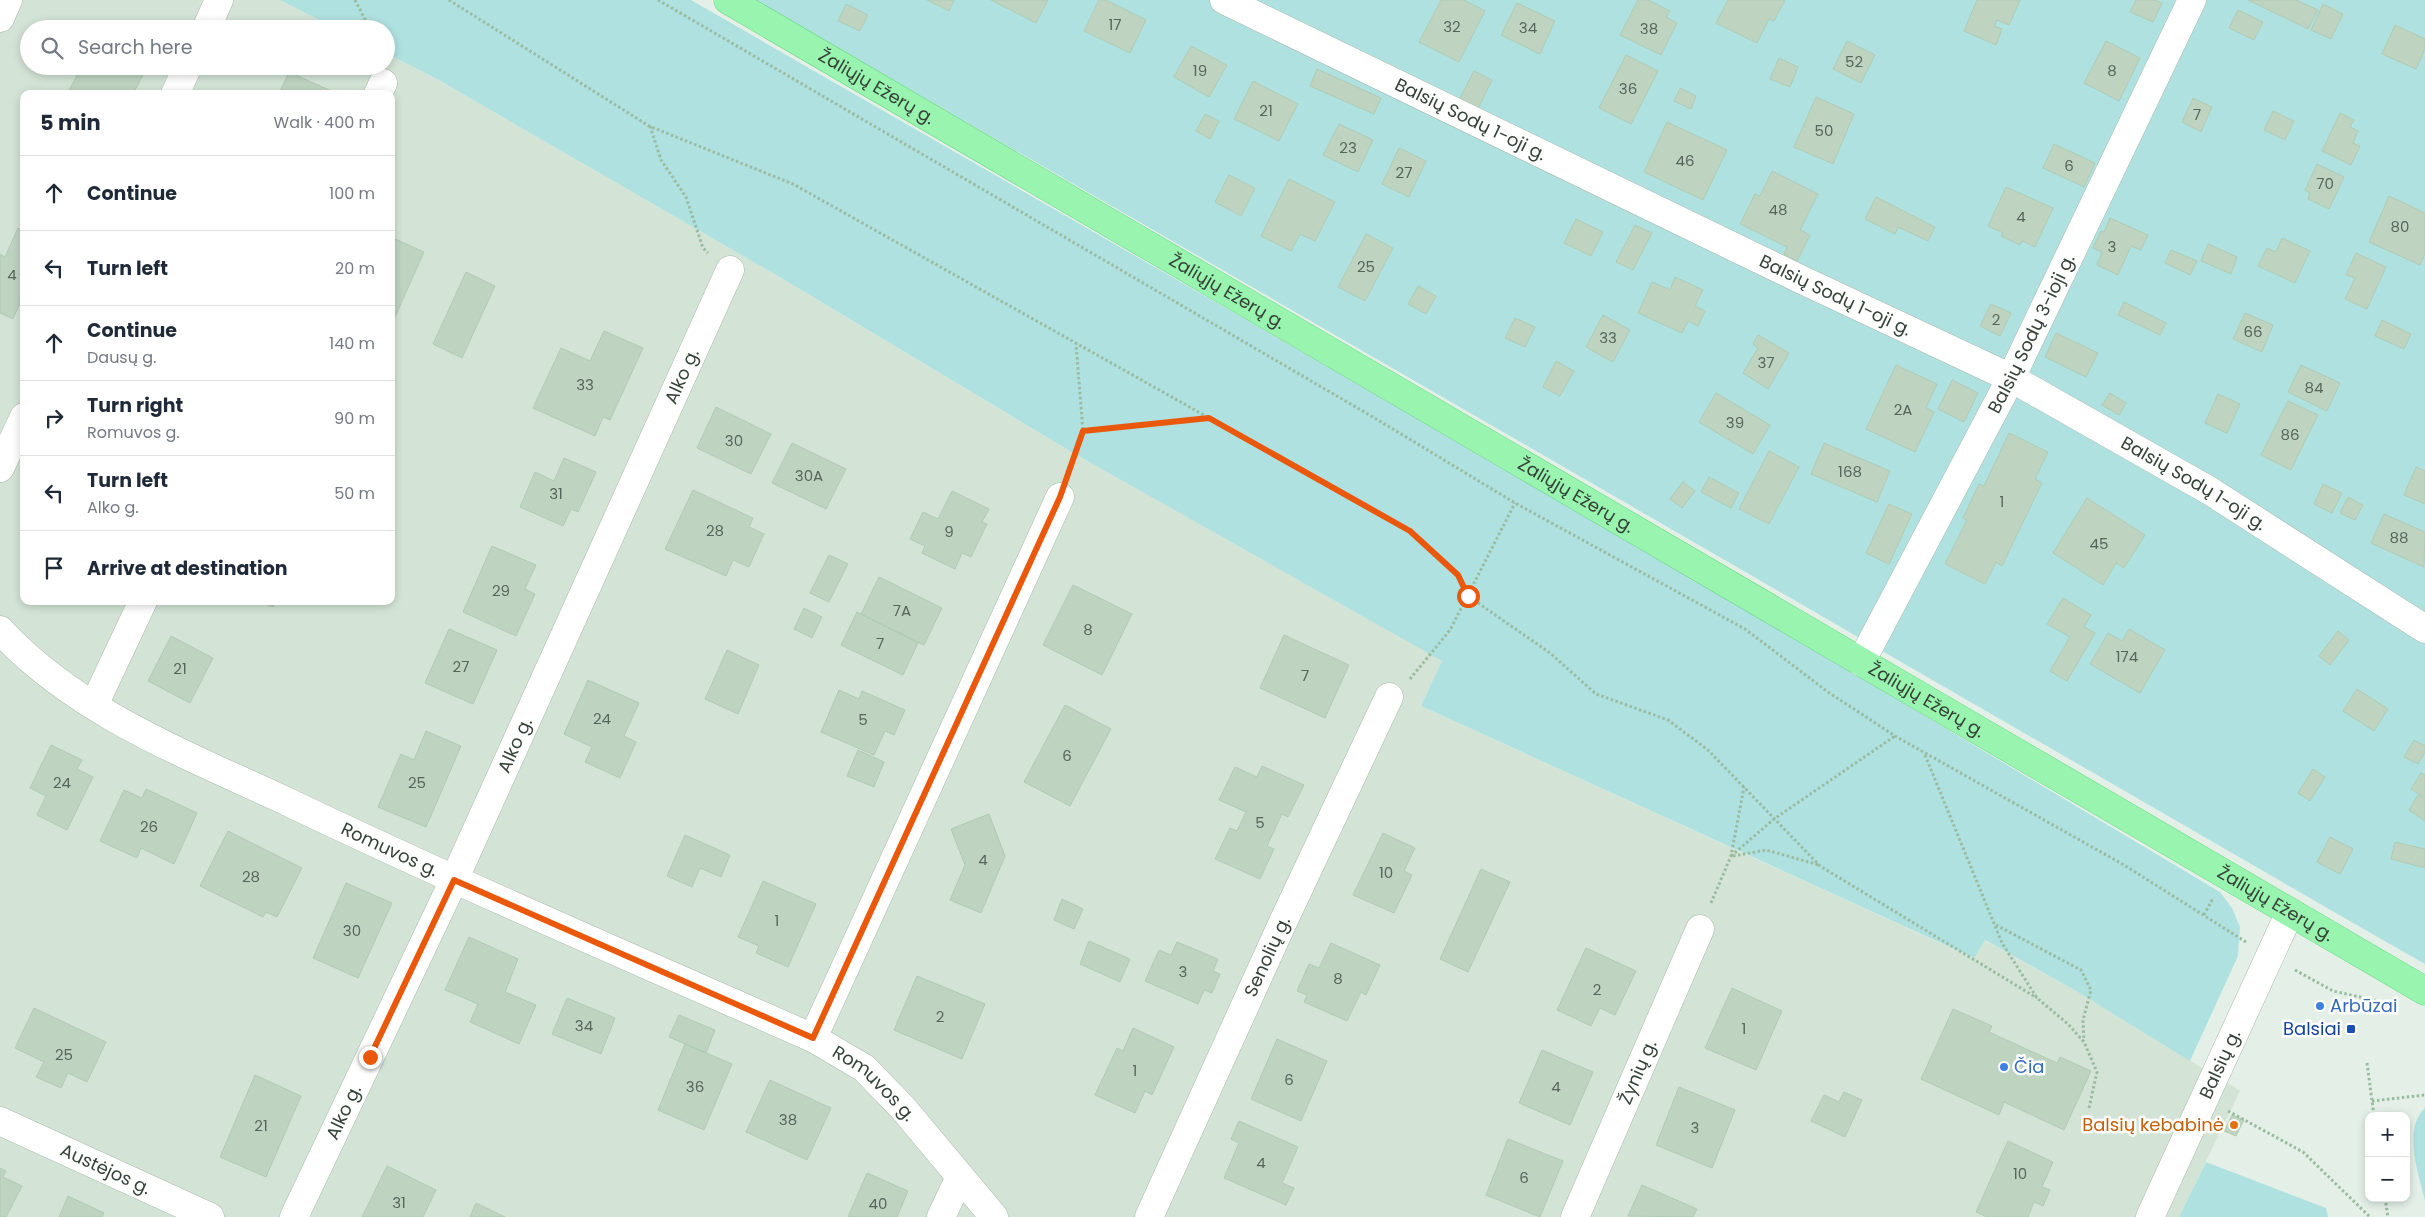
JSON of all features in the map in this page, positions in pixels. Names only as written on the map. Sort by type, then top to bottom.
[{"type":"main road","name":"Žaliųjų Ežerų g.","points":[[728,0],[2425,990]]},
{"type":"street","points":[[0,18],[8,0]]},
{"type":"street","points":[[210,20],[219,0]]},
{"type":"street","name":"Balsių Sodų 1-oji g.","points":[[1224,0],[1789,274],[2011,378],[2210,491],[2425,629]]},
{"type":"street","name":"Balsių Sodų 3-ioji g.","points":[[1861,662],[2011,378],[2192,0]]},
{"type":"street","points":[[177,90],[184,75]]},
{"type":"street","name":"Alko g.","points":[[294,1217],[454,880],[730,270]]},
{"type":"street","points":[[0,468],[20,426]]},
{"type":"street","points":[[813,1038],[1060,497]]},
{"type":"street","points":[[94,706],[141,605]]},
{"type":"street","name":"Romuvos g.","points":[[0,630],[42,670],[94,706],[156,740],[454,880],[813,1038],[864,1068],[902,1107],[994,1217]]},
{"type":"street","name":"Senolių g.","points":[[1150,1217],[1283,922],[1389,697]]},
{"type":"street","name":"Balsių g.","points":[[2150,1217],[2290,912]]},
{"type":"street","name":"Žynių g.","points":[[1575,1217],[1700,929]]},
{"type":"street","name":"Austėjos g.","points":[[0,1121],[210,1217]]},
{"type":"street","points":[[941,1217],[960,1177]]},
{"type":"path","points":[[355,0],[365,20]]},
{"type":"path","points":[[449,0],[649,126],[793,184],[1410,531],[1458,575],[1468,596],[1550,652],[1596,694],[1668,720],[1708,750],[1820,866],[2037,998],[2068,1024],[2084,1042],[2097,1072],[2089,1108]]},
{"type":"path","points":[[658,0],[1370,415],[1514,503],[1745,630],[1828,692],[1895,736],[2124,865],[2270,957],[2333,991],[2368,1001],[2393,1004]]},
{"type":"path","points":[[649,126],[660,160],[686,197],[703,248],[730,270]]},
{"type":"path","points":[[1060,497],[1083,431],[1076,343]]},
{"type":"path","points":[[1083,431],[1209,418]]},
{"type":"path","points":[[1389,697],[1422,667],[1450,630],[1514,503]]},
{"type":"path","points":[[1732,856],[1774,819],[1895,736]]},
{"type":"path","points":[[1924,754],[2002,943],[2037,998]]},
{"type":"path","points":[[1700,929],[1732,856],[1744,787]]},
{"type":"path","points":[[1732,856],[1766,850],[1820,866]]},
{"type":"path","points":[[1994,924],[2081,970],[2091,990],[2083,1020],[2084,1042]]},
{"type":"path","points":[[2367,1063],[2373,1112]]},
{"type":"path","points":[[2372,1101],[2425,1095]]},
{"type":"path","points":[[2205,1099],[2303,1152],[2370,1217]]},
{"type":"path","points":[[2386,1202],[2388,1217]]},
{"type":"shaded area","points":[[0,0],[280,0],[319,20],[20,20],[20,75],[395,75],[395,58],[435,78],[783,279],[1075,454],[1443,661],[1421,706],[1973,958],[1984,940],[2076,991],[2240,1091],[2179,1217],[0,1217]]},
{"type":"shaded area","points":[[280,0],[691,0],[1672,565],[2220,892],[2232,908],[2240,927],[2238,956],[2190,1061],[2076,991],[1985,940],[1974,958],[1421,706],[1442,661],[1075,454],[783,279],[435,78],[395,58],[395,20],[319,20]]},
{"type":"shaded area","points":[[755,0],[2425,0],[2425,964],[2374,935]]},
{"type":"shaded area","points":[[2425,1108],[2425,1201],[2416,1166],[2413,1140],[2414,1128],[2418,1117]]},
{"type":"shaded area","points":[[2206,1162],[2326,1208],[2328,1217],[2179,1217]]},
{"type":"building","points":[[927,0],[954,0],[949,11]]},
{"type":"building","points":[[991,0],[1048,0],[1036,23]]},
{"type":"building","points":[[1099,0],[1106,0],[1146,20],[1130,53],[1084,31]]},
{"type":"building","points":[[1441,0],[1464,0],[1485,11],[1459,62],[1419,42]]},
{"type":"building","points":[[1638,0],[1648,0],[1670,11],[1666,17],[1677,23],[1661,55],[1620,35]]},
{"type":"building","points":[[1728,0],[1785,0],[1774,21],[1769,19],[1757,43],[1716,23]]},
{"type":"building","points":[[1977,0],[2020,0],[2009,25],[1997,20],[1994,26],[2002,29],[1996,45],[1964,31]]},
{"type":"building","points":[[2136,0],[2154,0],[2162,3],[2153,22],[2130,12]]},
{"type":"building","points":[[2248,0],[2296,0],[2318,10],[2308,29]]},
{"type":"building","points":[[1517,3],[1555,21],[1540,54],[1501,35]]},
{"type":"building","points":[[846,4],[868,15],[860,31],[838,21]]},
{"type":"building","points":[[2323,4],[2343,14],[2331,39],[2311,30]]},
{"type":"building","points":[[2238,10],[2263,22],[2254,40],[2229,28]]},
{"type":"building","points":[[2395,25],[2425,39],[2425,49],[2416,69],[2382,54]]},
{"type":"building","points":[[1847,41],[1875,55],[1861,83],[1833,69]]},
{"type":"building","points":[[2106,41],[2140,58],[2119,101],[2084,83]]},
{"type":"building","points":[[1191,46],[1227,65],[1209,97],[1174,77]]},
{"type":"building","points":[[1626,55],[1658,71],[1631,124],[1599,108]]},
{"type":"building","points":[[1779,58],[1798,67],[1790,87],[1770,79]]},
{"type":"building","points":[[1317,69],[1381,98],[1374,114],[1310,86]]},
{"type":"building","points":[[1474,71],[1492,80],[1477,111],[1458,102]]},
{"type":"building","points":[[77,75],[143,75],[135,90],[69,90]]},
{"type":"building","points":[[288,75],[296,75],[329,90],[281,90]]},
{"type":"building","points":[[1253,81],[1298,104],[1279,141],[1234,119]]},
{"type":"building","points":[[1680,88],[1696,96],[1691,109],[1674,101]]},
{"type":"building","points":[[1816,97],[1854,114],[1833,164],[1794,147]]},
{"type":"building","points":[[2193,98],[2212,107],[2201,132],[2182,122]]},
{"type":"building","points":[[2273,111],[2294,121],[2285,140],[2264,130]]},
{"type":"building","points":[[2340,113],[2354,120],[2350,127],[2358,131],[2353,143],[2360,146],[2351,165],[2322,151]]},
{"type":"building","points":[[1205,114],[1219,121],[1210,139],[1196,131]]},
{"type":"building","points":[[1667,122],[1727,150],[1703,200],[1644,172]]},
{"type":"building","points":[[1339,124],[1373,140],[1358,172],[1323,155]]},
{"type":"building","points":[[2054,144],[2095,163],[2084,187],[2043,168]]},
{"type":"building","points":[[1399,148],[1426,161],[1409,197],[1382,184]]},
{"type":"building","points":[[2317,164],[2344,177],[2329,209],[2308,199],[2310,193],[2305,190]]},
{"type":"building","points":[[1772,171],[1818,194],[1800,230],[1810,235],[1797,261],[1784,254],[1787,247],[1740,224],[1755,194],[1760,196]]},
{"type":"building","points":[[1229,175],[1255,188],[1241,216],[1215,202]]},
{"type":"building","points":[[1289,179],[1335,202],[1315,241],[1300,234],[1291,251],[1261,236]]},
{"type":"building","points":[[2006,187],[2053,208],[2035,247],[2022,241],[2020,245],[2001,236],[2003,233],[1988,226]]},
{"type":"building","points":[[2389,196],[2425,213],[2425,254],[2420,265],[2369,242]]},
{"type":"building","points":[[1876,197],[1935,227],[1928,241],[1898,227],[1895,234],[1865,219]]},
{"type":"building","points":[[2110,218],[2148,235],[2141,250],[2131,246],[2118,275],[2097,265],[2102,252],[2093,248],[2101,231],[2104,232]]},
{"type":"building","points":[[1576,219],[1603,232],[1591,256],[1564,243]]},
{"type":"building","points":[[1635,225],[1652,233],[1633,270],[1616,262]]},
{"type":"building","points":[[18,228],[20,229],[20,303],[13,319],[0,313],[0,254],[5,257]]},
{"type":"building","points":[[1366,234],[1393,248],[1365,301],[1338,287]]},
{"type":"building","points":[[2282,238],[2310,251],[2295,283],[2258,266],[2267,248],[2276,252]]},
{"type":"building","points":[[395,239],[424,252],[395,317]]},
{"type":"building","points":[[2208,244],[2237,257],[2231,274],[2201,261]]},
{"type":"building","points":[[2171,250],[2197,261],[2190,275],[2165,263]]},
{"type":"building","points":[[2356,253],[2386,267],[2367,309],[2345,299],[2355,278],[2346,275]]},
{"type":"building","points":[[466,272],[495,286],[462,358],[433,344]]},
{"type":"building","points":[[1675,277],[1703,290],[1695,306],[1705,311],[1698,326],[1688,321],[1682,333],[1638,313],[1652,282],[1670,290]]},
{"type":"building","points":[[1418,286],[1436,296],[1426,314],[1408,304]]},
{"type":"building","points":[[2124,302],[2166,323],[2160,335],[2118,315]]},
{"type":"building","points":[[1991,304],[2011,313],[2000,336],[1980,326]]},
{"type":"building","points":[[2245,313],[2273,325],[2262,352],[2233,339]]},
{"type":"building","points":[[1603,315],[1630,330],[1613,362],[1586,347]]},
{"type":"building","points":[[1515,318],[1535,327],[1525,347],[1505,338]]},
{"type":"building","points":[[2382,320],[2411,334],[2404,349],[2375,336]]},
{"type":"building","points":[[604,331],[643,348],[610,420],[603,417],[595,436],[533,408],[561,348],[590,361]]},
{"type":"building","points":[[2056,333],[2098,353],[2086,377],[2045,357]]},
{"type":"building","points":[[1758,335],[1789,353],[1768,389],[1743,373],[1758,348],[1753,344]]},
{"type":"building","points":[[1556,361],[1574,371],[1560,396],[1543,387]]},
{"type":"building","points":[[1896,365],[1937,384],[1926,408],[1934,412],[1915,452],[1866,429]]},
{"type":"building","points":[[2301,365],[2340,383],[2327,411],[2288,392]]},
{"type":"building","points":[[1952,380],[1978,393],[1964,422],[1938,409]]},
{"type":"building","points":[[1716,393],[1770,425],[1753,454],[1699,422]]},
{"type":"building","points":[[2110,393],[2126,403],[2119,415],[2102,405]]},
{"type":"building","points":[[2218,394],[2240,404],[2227,433],[2205,423]]},
{"type":"building","points":[[2288,401],[2318,415],[2291,470],[2261,455]]},
{"type":"building","points":[[716,407],[771,434],[751,474],[697,448]]},
{"type":"building","points":[[2009,433],[2048,452],[2035,479],[2042,483],[2002,566],[1996,562],[1985,584],[1945,564],[1967,520],[1963,518],[1979,484],[1984,486]]},
{"type":"building","points":[[792,443],[846,469],[826,509],[772,483]]},
{"type":"building","points":[[1824,443],[1890,471],[1877,502],[1811,474]]},
{"type":"building","points":[[1769,451],[1799,467],[1769,524],[1739,509]]},
{"type":"building","points":[[564,458],[596,472],[578,512],[571,509],[563,526],[520,507],[535,472],[554,481]]},
{"type":"building","points":[[2416,467],[2425,471],[2425,504],[2404,495]]},
{"type":"building","points":[[1709,477],[1739,493],[1731,508],[1701,492]]},
{"type":"building","points":[[1683,482],[1695,491],[1682,508],[1670,499]]},
{"type":"building","points":[[2323,484],[2342,493],[2332,513],[2314,504]]},
{"type":"building","points":[[693,490],[753,518],[749,527],[764,534],[749,567],[733,560],[726,576],[665,549]]},
{"type":"building","points":[[952,491],[989,509],[982,522],[987,524],[971,557],[962,553],[955,569],[922,553],[925,546],[910,539],[923,512],[938,519]]},
{"type":"building","points":[[2348,497],[2363,505],[2355,520],[2340,513]]},
{"type":"building","points":[[2087,498],[2145,535],[2124,568],[2116,563],[2103,585],[2053,553]]},
{"type":"building","points":[[1889,504],[1912,514],[1889,564],[1866,553]]},
{"type":"building","points":[[2384,514],[2425,532],[2424,567],[2371,543]]},
{"type":"building","points":[[492,546],[536,565],[525,589],[535,594],[516,636],[463,612]]},
{"type":"building","points":[[829,555],[848,564],[829,602],[810,593]]},
{"type":"building","points":[[879,577],[942,608],[924,645],[861,614]]},
{"type":"building","points":[[1073,585],[1132,614],[1102,675],[1043,645]]},
{"type":"building","points":[[2063,598],[2091,615],[2084,627],[2095,633],[2067,681],[2050,671],[2070,637],[2047,624]]},
{"type":"building","points":[[804,608],[822,617],[812,638],[794,629]]},
{"type":"building","points":[[857,612],[918,643],[903,675],[841,645]]},
{"type":"building","points":[[449,629],[497,650],[473,704],[425,683]]},
{"type":"building","points":[[2129,629],[2165,650],[2140,693],[2090,664],[2108,633],[2122,641]]},
{"type":"building","points":[[2338,631],[2349,640],[2330,665],[2319,656]]},
{"type":"building","points":[[1284,635],[1349,665],[1325,718],[1260,688]]},
{"type":"building","points":[[171,636],[213,658],[190,703],[148,681]]},
{"type":"building","points":[[727,650],[759,665],[738,714],[705,699]]},
{"type":"building","points":[[588,680],[639,703],[624,736],[636,742],[620,778],[585,762],[592,747],[564,734]]},
{"type":"building","points":[[2357,689],[2388,709],[2374,731],[2343,711]]},
{"type":"building","points":[[839,690],[859,699],[862,691],[905,710],[894,735],[885,731],[874,755],[821,732]]},
{"type":"building","points":[[1065,705],[1111,729],[1070,806],[1024,782]]},
{"type":"building","points":[[426,731],[461,746],[426,827],[378,807],[401,754],[414,760]]},
{"type":"building","points":[[2414,740],[2425,746],[2425,752],[2418,764],[2404,757]]},
{"type":"building","points":[[51,745],[82,760],[77,769],[93,777],[67,830],[37,815],[46,796],[30,788]]},
{"type":"building","points":[[858,750],[884,762],[874,787],[847,776]]},
{"type":"building","points":[[1262,766],[1304,785],[1288,817],[1282,814],[1267,846],[1274,849],[1260,879],[1215,859],[1230,828],[1237,831],[1246,812],[1219,800],[1235,767],[1257,777]]},
{"type":"building","points":[[2313,769],[2325,777],[2310,801],[2298,793]]},
{"type":"building","points":[[2421,773],[2425,775],[2425,798],[2411,789]]},
{"type":"building","points":[[146,789],[197,813],[174,864],[141,848],[137,858],[100,841],[124,790],[142,798]]},
{"type":"building","points":[[2418,795],[2425,800],[2425,821],[2409,810]]},
{"type":"building","points":[[989,814],[1005,856],[981,913],[950,900],[965,865],[951,829]]},
{"type":"building","points":[[228,831],[302,868],[277,917],[266,912],[263,917],[200,886]]},
{"type":"building","points":[[1383,833],[1415,848],[1404,871],[1412,875],[1394,913],[1353,895]]},
{"type":"building","points":[[685,835],[730,855],[721,877],[700,868],[692,887],[667,876]]},
{"type":"building","points":[[2330,837],[2353,849],[2340,874],[2317,862]]},
{"type":"building","points":[[2395,842],[2425,849],[2425,868],[2391,859]]},
{"type":"building","points":[[1481,869],[1510,882],[1468,972],[1440,959]]},
{"type":"building","points":[[763,881],[816,904],[788,967],[756,953],[759,946],[738,937]]},
{"type":"building","points":[[346,883],[392,903],[358,978],[313,958]]},
{"type":"building","points":[[1062,899],[1083,909],[1074,929],[1054,920]]},
{"type":"building","points":[[469,937],[518,959],[505,992],[536,1005],[519,1044],[470,1022],[478,1004],[445,990]]},
{"type":"building","points":[[1089,941],[1130,959],[1120,982],[1080,964]]},
{"type":"building","points":[[1177,942],[1218,959],[1213,971],[1220,974],[1212,993],[1204,990],[1198,1004],[1145,981],[1159,950],[1171,955]]},
{"type":"building","points":[[1331,943],[1380,965],[1366,995],[1361,992],[1347,1021],[1304,1002],[1307,995],[1297,991],[1309,964],[1319,968]]},
{"type":"building","points":[[1586,948],[1636,971],[1615,1015],[1600,1008],[1591,1026],[1557,1010]]},
{"type":"building","points":[[917,976],[985,1004],[962,1059],[894,1030]]},
{"type":"building","points":[[1732,988],[1782,1011],[1756,1070],[1705,1048]]},
{"type":"building","points":[[567,998],[615,1018],[601,1054],[552,1034]]},
{"type":"building","points":[[34,1008],[106,1042],[87,1082],[68,1073],[61,1088],[36,1077],[44,1062],[15,1048]]},
{"type":"building","name":"Čia","points":[[1953,1009],[1992,1026],[1989,1032],[2057,1063],[2060,1057],[2091,1071],[2064,1130],[2004,1102],[1999,1115],[1921,1079]]},
{"type":"building","points":[[679,1015],[715,1030],[706,1053],[669,1037]]},
{"type":"building","points":[[1133,1028],[1174,1047],[1152,1095],[1145,1091],[1135,1113],[1095,1095],[1117,1048],[1123,1051]]},
{"type":"building","points":[[1277,1039],[1327,1061],[1301,1121],[1251,1099]]},
{"type":"building","points":[[685,1044],[732,1064],[704,1130],[658,1110]]},
{"type":"building","points":[[1542,1050],[1593,1072],[1570,1125],[1519,1103]]},
{"type":"building","points":[[255,1075],[301,1096],[266,1177],[220,1157]]},
{"type":"building","points":[[770,1080],[831,1108],[807,1160],[746,1132]]},
{"type":"building","points":[[1679,1087],[1735,1110],[1712,1168],[1656,1145]]},
{"type":"building","points":[[1844,1092],[1862,1100],[1845,1137],[1811,1121],[1824,1095],[1839,1102]]},
{"type":"building","name":"Balsių kebabinė","points":[[2232,1115],[2244,1120],[2236,1136],[2224,1131]]},
{"type":"building","points":[[1239,1121],[1298,1147],[1282,1183],[1294,1188],[1286,1205],[1224,1178],[1239,1143],[1231,1139]]},
{"type":"building","points":[[1508,1139],[1563,1161],[1540,1217],[1486,1195]]},
{"type":"building","points":[[2008,1141],[2053,1162],[2042,1187],[2050,1190],[2043,1206],[2034,1202],[2028,1217],[1987,1217],[1976,1212]]},
{"type":"building","points":[[387,1166],[436,1190],[423,1217],[362,1217]]},
{"type":"building","points":[[0,1168],[6,1171],[3,1177],[22,1186],[6,1217],[0,1217]]},
{"type":"building","points":[[867,1173],[908,1191],[897,1217],[848,1217]]},
{"type":"building","points":[[1642,1185],[1697,1209],[1693,1217],[1628,1216]]},
{"type":"building","points":[[68,1196],[104,1213],[102,1217],[59,1217]]},
{"type":"building","points":[[476,1203],[505,1217],[470,1217]]},
{"type":"place","name":"Arbūzai","points":[[2320,1006]]},
{"type":"place","name":"Balsiai","points":[[2351,1029]]},
{"type":"place","name":"Čia","points":[[2004,1067]]},
{"type":"place","name":"Balsių kebabinė","points":[[2234,1125]]},
{"type":"route","points":[[370,1057],[454,880],[813,1038],[1060,497],[1083,431],[1209,418],[1410,531],[1458,575],[1468,596]]}]
